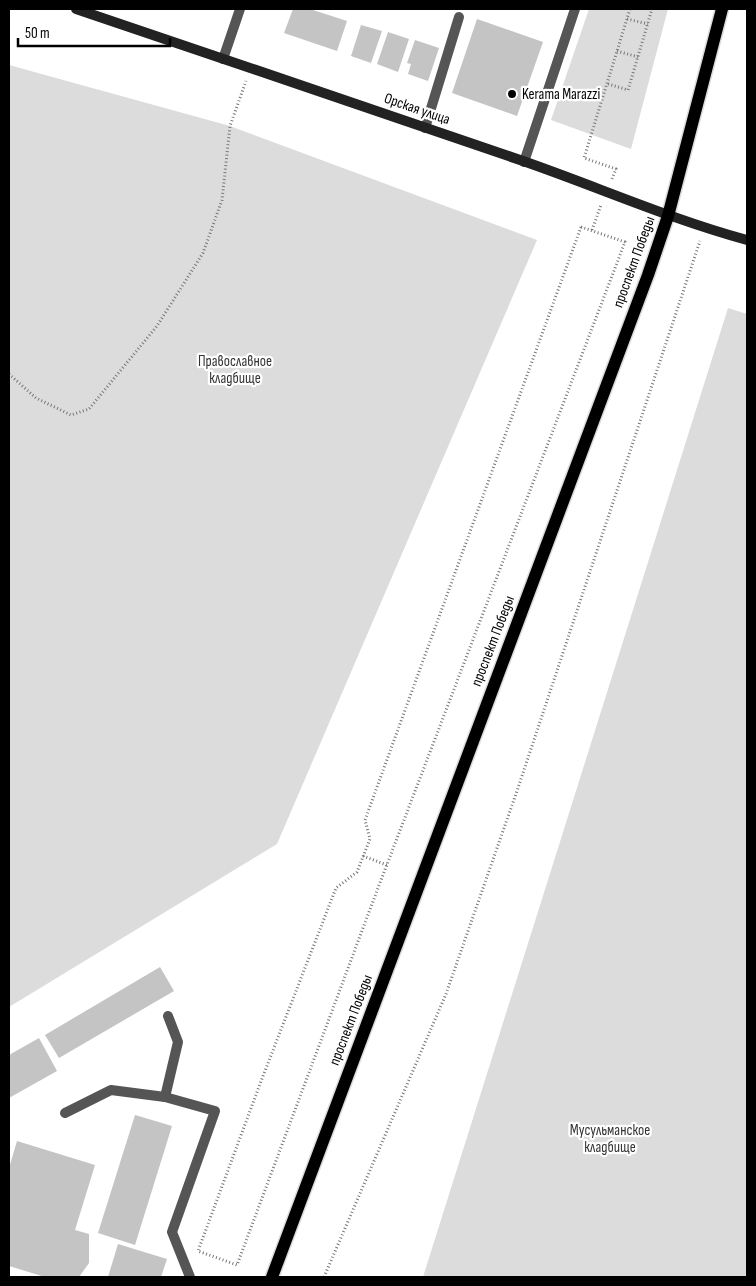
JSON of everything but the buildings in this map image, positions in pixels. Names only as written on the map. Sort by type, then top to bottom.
[{"type":"main road","name":"Орская улица","points":[[76,9],[524,162],[704,229],[747,240]]},
{"type":"main road","name":"проспект Победы","points":[[272,1277],[648,275],[668,216],[722,9]]},
{"type":"street","points":[[223,59],[240,9]]},
{"type":"street","points":[[524,162],[575,9]]},
{"type":"street","points":[[425,128],[459,17]]},
{"type":"street","points":[[165,1097],[178,1042],[168,1016]]},
{"type":"street","points":[[64,1113],[111,1090],[165,1097],[215,1111],[172,1232],[190,1277]]},
{"type":"path","points":[[616,169],[584,158],[630,9]]},
{"type":"path","points":[[608,84],[628,90],[652,9]]},
{"type":"path","points":[[627,19],[648,24]]},
{"type":"path","points":[[617,51],[638,57]]},
{"type":"path","points":[[9,374],[36,398],[71,415],[89,409],[158,326],[203,253],[222,200],[230,126],[251,68]]},
{"type":"path","points":[[581,227],[625,242],[386,865],[237,1265],[198,1251],[336,888],[357,872],[370,839],[364,820],[581,227]]},
{"type":"path","points":[[324,1277],[446,994],[704,229]]},
{"type":"path","points":[[363,856],[386,865]]},
{"type":"green space","points":[[589,9],[668,9],[631,149],[551,120]]},
{"type":"green space","name":"Православное кладбище","points":[[9,65],[230,126],[537,240],[277,844],[9,1007]]},
{"type":"green space","name":"Мусульманское кладбище","points":[[728,308],[747,314],[747,1277],[423,1277]]},
{"type":"place","name":"Kerama Marazzi","points":[[512,94]]}]
